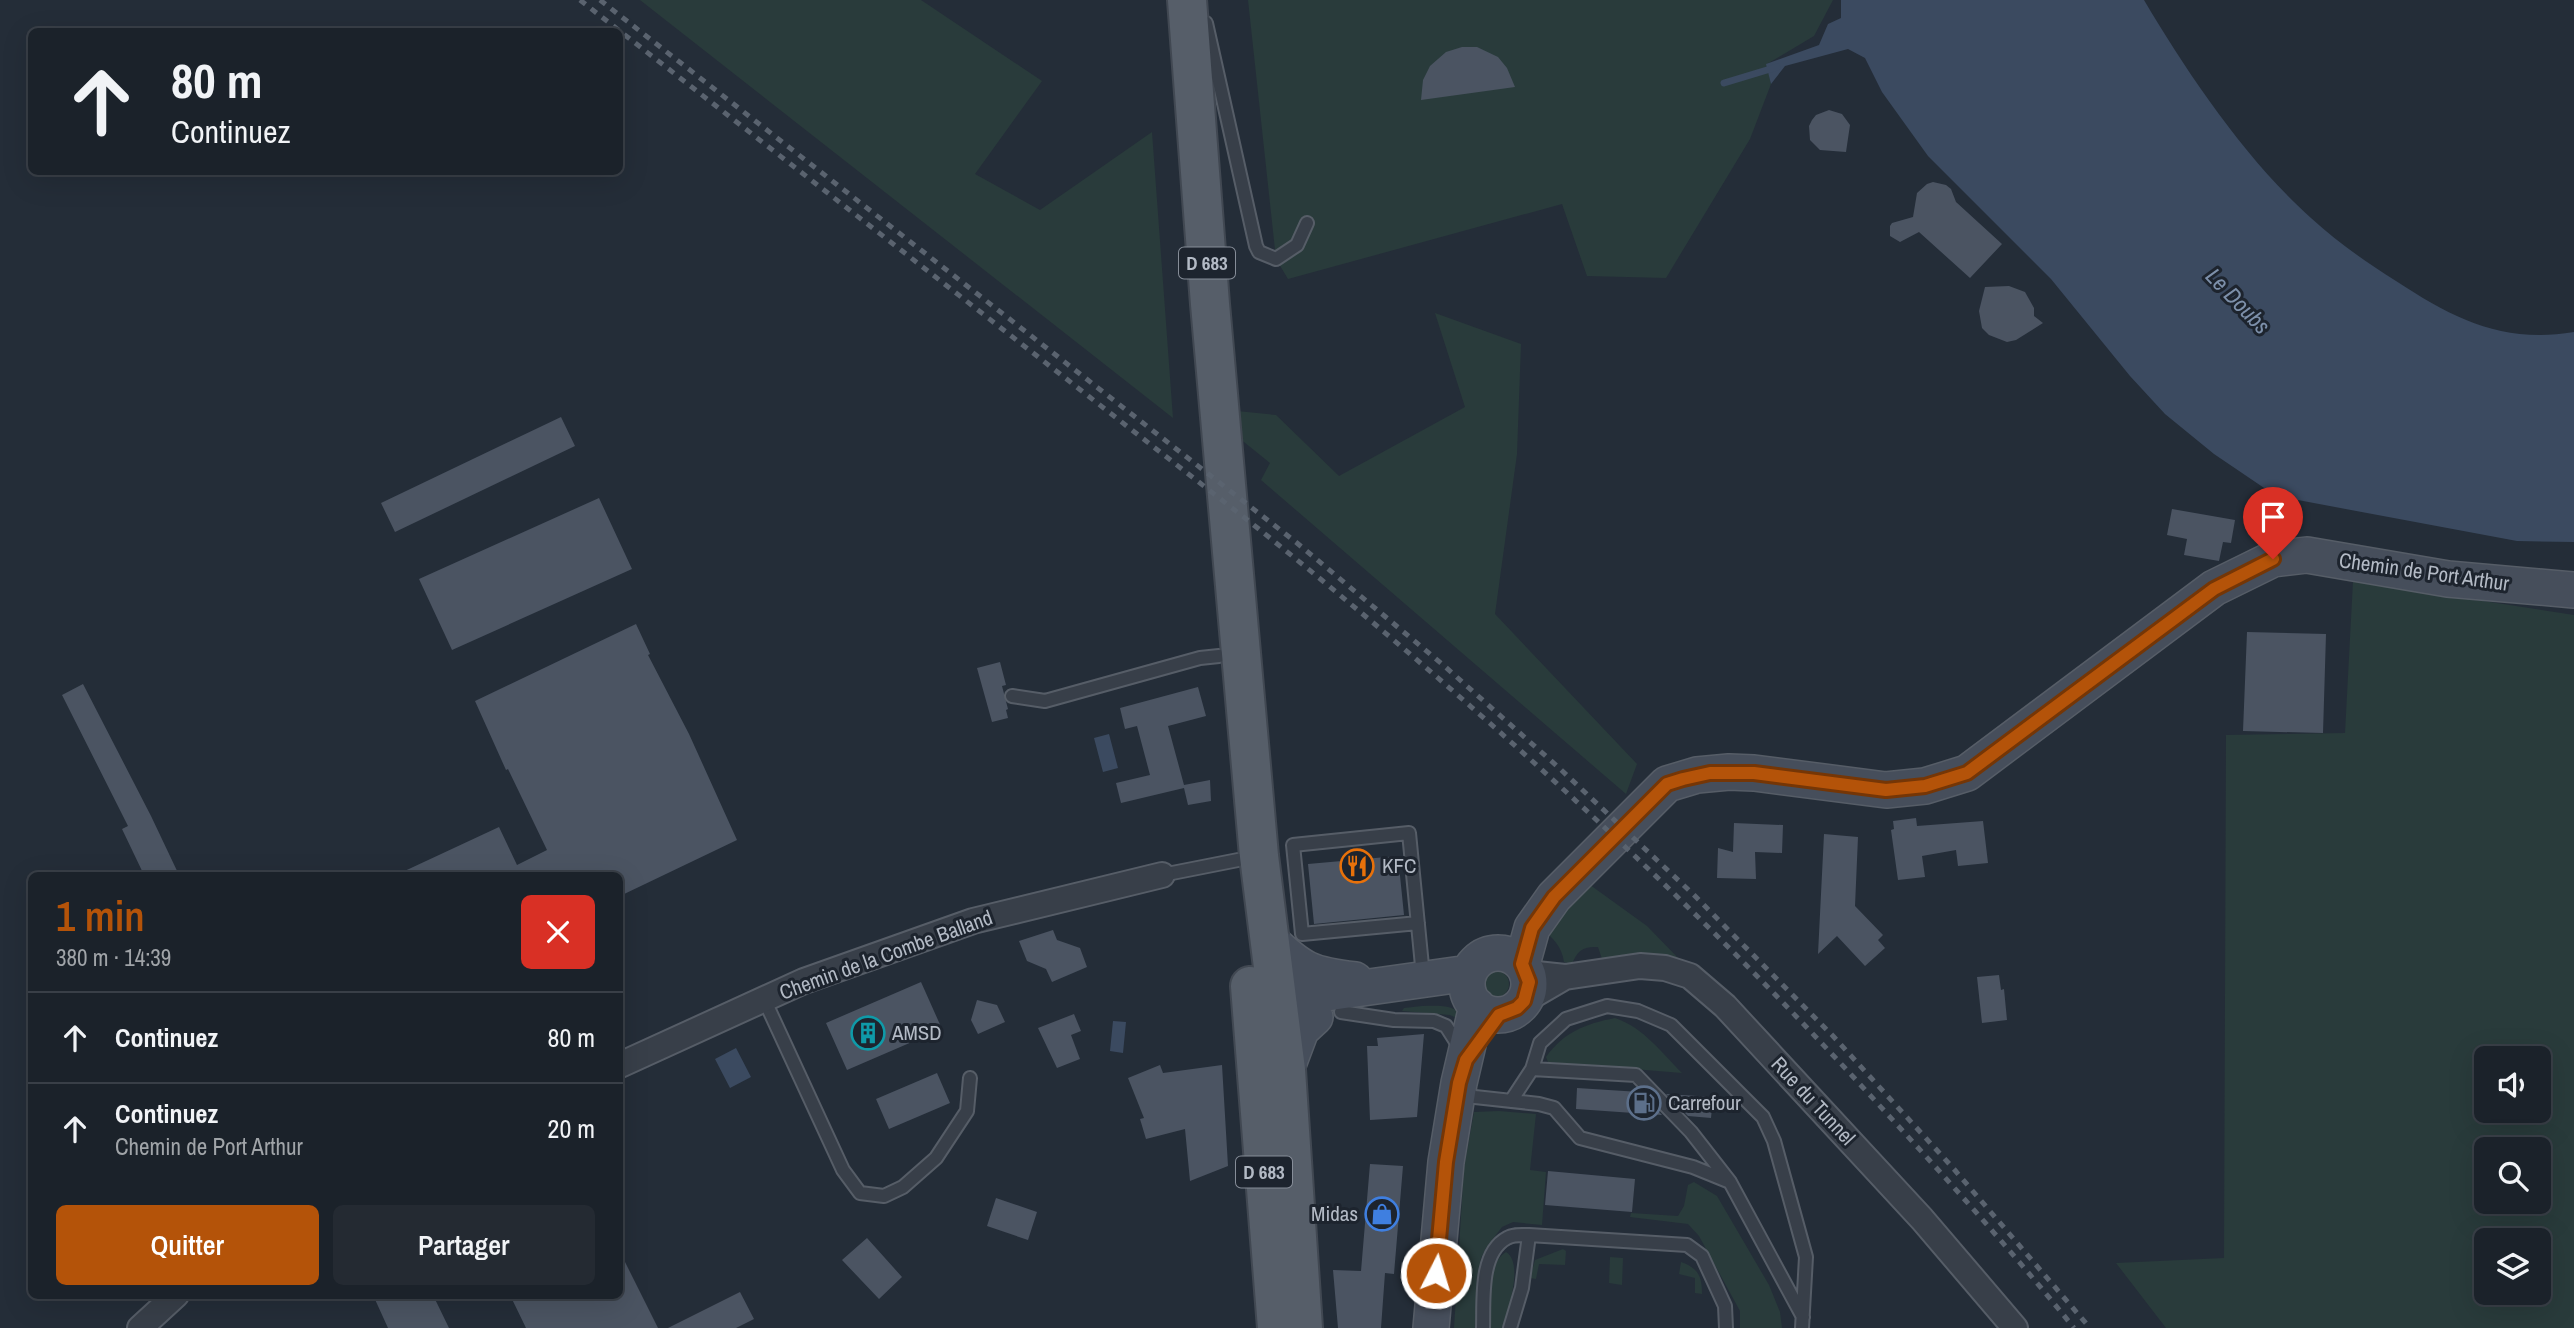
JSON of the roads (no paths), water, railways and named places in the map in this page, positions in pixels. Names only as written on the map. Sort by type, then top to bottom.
[{"type":"main road","name":"D 683","points":[[1167,0],[1219,656],[1238,860],[1293,1014],[1286,1070],[1303,1328]]},
{"type":"main road","name":"D 683","points":[[1195,6],[1210,304],[1259,856],[1269,940],[1293,1014],[1277,1328]]},
{"type":"street","name":"Chemin de Port Arthur","points":[[1466,1060],[1499,985],[1522,921],[1554,897],[1667,784],[1710,773],[1754,773],[1886,790],[1925,786],[1967,773],[2214,589],[2273,559],[2307,555],[2448,579],[2574,590]]},
{"type":"street","name":"Chemin de la Combe Balland","points":[[623,1064],[804,981],[973,921],[1162,876]]},
{"type":"street","points":[[1269,940],[1305,970],[1322,976],[1382,986]]},
{"type":"street","name":"Rue du Tunnel","points":[[1499,985],[1640,966],[1665,968],[1690,976],[1725,1006],[1922,1219],[2015,1328]]},
{"type":"street","points":[[1293,1014],[1382,986],[1423,980],[1499,985]]},
{"type":"street","points":[[1293,1014],[1444,999],[1499,985]]},
{"type":"street","points":[[1431,1328],[1446,1162],[1459,1083],[1466,1060]]},
{"type":"street","points":[[141,1328],[172,1299]]},
{"type":"lane","points":[[1195,6],[1259,253],[1276,259],[1297,245],[1307,223]]},
{"type":"lane","points":[[1012,696],[1045,701],[1200,658],[1219,656]]},
{"type":"lane","points":[[1418,923],[1302,934],[1293,845],[1409,833],[1418,923],[1423,980]]},
{"type":"lane","points":[[1162,876],[1238,860]]},
{"type":"lane","points":[[764,999],[844,1170],[860,1193],[884,1196],[902,1187],[936,1158],[967,1111],[970,1078]]},
{"type":"lane","points":[[1511,1101],[1532,1069],[1540,1043],[1566,1019],[1607,1006],[1638,1011],[1671,1025],[1763,1117],[1774,1141],[1805,1256],[1802,1323]]},
{"type":"lane","points":[[1293,1014],[1434,1021],[1446,1026],[1466,1060],[1465,1089],[1469,1094],[1554,1108],[1563,1115],[1580,1138],[1693,1167],[1730,1182]]},
{"type":"lane","points":[[1532,1069],[1636,1075],[1691,1132],[1730,1182],[1802,1323]]},
{"type":"lane","points":[[1510,1328],[1522,1288],[1529,1235]]},
{"type":"lane","points":[[1483,1328],[1488,1263],[1498,1244],[1509,1236],[1529,1235],[1687,1245],[1703,1256],[1725,1306],[1726,1328]]},
{"type":"water","name":"Le Doubs","points":[[1841,0],[2144,0],[2179,57],[2241,143],[2287,195],[2341,243],[2417,295],[2459,317],[2502,331],[2524,334],[2574,332],[2574,542],[2517,541],[2276,496],[2214,454],[2165,414],[2130,376],[2051,279],[1928,156],[1882,92],[1865,58],[1848,49],[1785,66],[1771,84],[1766,64],[1819,45],[1828,24],[1841,18]]},
{"type":"water","points":[[1109,734],[1118,768],[1103,772],[1094,738]]},
{"type":"water","points":[[1113,1021],[1126,1022],[1123,1053],[1110,1051]]},
{"type":"water","points":[[736,1048],[751,1077],[730,1088],[715,1059]]},
{"type":"waterway","points":[[1724,83],[1777,67]]},
{"type":"railway","points":[[580,0],[616,28]]},
{"type":"railway","points":[[600,0],[1297,543],[1442,664],[1557,766],[1694,895],[1833,1036],[1953,1168],[2090,1328]]},
{"type":"railway","points":[[623,34],[1250,522],[1497,729],[1654,875],[1806,1026],[1954,1187],[2074,1328]]},
{"type":"place","name":"KFC","points":[[1357,866]]},
{"type":"place","name":"AMSD","points":[[868,1033]]},
{"type":"place","name":"Carrefour","points":[[1644,1103]]},
{"type":"place","name":"Midas","points":[[1382,1214]]}]
